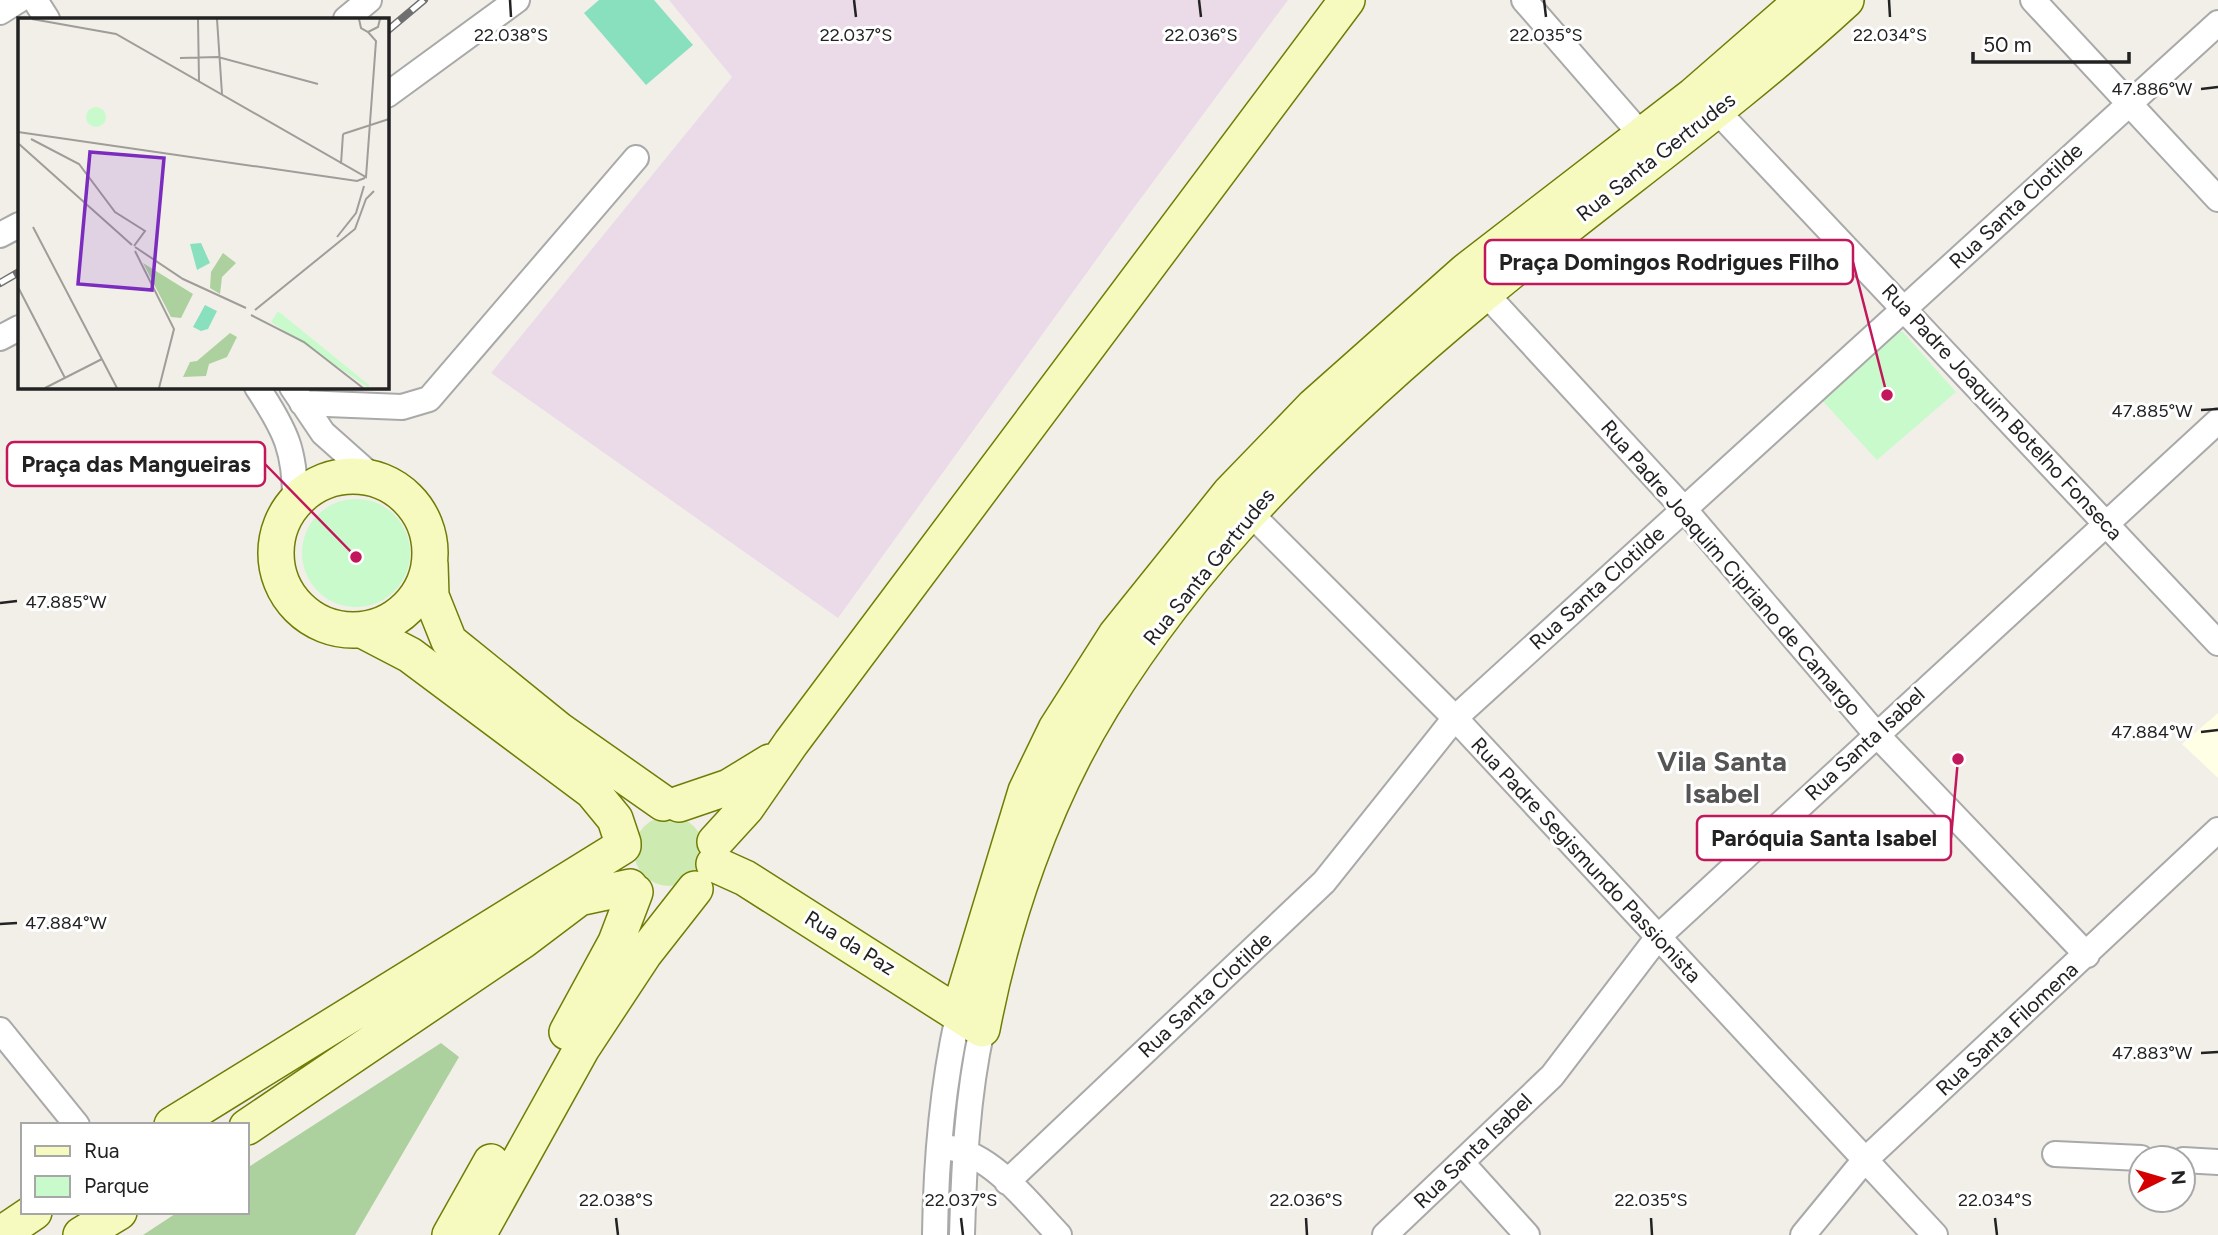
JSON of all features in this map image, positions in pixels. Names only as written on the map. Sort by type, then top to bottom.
[{"type":"street","points":[[0,12],[19,0]]},
{"type":"street","points":[[35,0],[46,18]]},
{"type":"street","points":[[347,18],[369,0]]},
{"type":"street","points":[[388,94],[517,0]]},
{"type":"street","points":[[478,1235],[582,1048],[791,743],[1347,0]]},
{"type":"street","points":[[1524,0],[1651,144]]},
{"type":"street","name":"Rua Santa Gertrudes","points":[[1706,103],[1803,0]]},
{"type":"street","name":"Rua Santa Gertrudes","points":[[935,1235],[937,1144],[947,1064],[973,1006],[1026,791],[1056,729],[1116,635],[1240,502],[1314,406],[1651,144],[1846,0]]},
{"type":"street","points":[[2033,0],[2218,199]]},
{"type":"street","name":"Rua Santa Clotilde","points":[[1007,1182],[1324,883],[1455,718],[2218,23]]},
{"type":"street","name":"Rua Padre Joaquim Botelho Fonseca","points":[[1706,103],[1905,308],[2218,643]]},
{"type":"street","points":[[297,395],[401,407],[429,399],[636,158]]},
{"type":"street","points":[[0,236],[18,226]]},
{"type":"street","name":"Rua Padre Joaquim Cipriano de Camargo","points":[[1475,282],[1684,509],[1875,734],[2087,955]]},
{"type":"street","points":[[0,338],[18,329]]},
{"type":"street","points":[[258,388],[284,428],[295,479],[295,505]]},
{"type":"street","points":[[297,395],[323,433],[377,481]]},
{"type":"street","name":"Rua Santa Isabel","points":[[1385,1235],[1552,1076],[1658,937],[1875,734],[2218,421]]},
{"type":"street","points":[[248,1126],[522,941],[579,898],[633,890],[666,896],[681,895],[710,861],[703,817],[671,803],[559,730],[449,641],[431,596],[430,563],[429,537],[420,513],[404,494],[357,475],[332,478],[309,489],[279,530],[276,555],[281,580],[294,602],[313,619],[337,628],[362,630],[387,622],[408,608],[422,587],[430,563]]},
{"type":"street","name":"Rua Padre Segismundo Passionista","points":[[1240,502],[1455,718],[1863,1162],[1935,1235]]},
{"type":"street","points":[[362,630],[410,655],[592,791],[615,819],[633,890],[624,926],[601,971],[450,1235]]},
{"type":"street","points":[[175,1123],[623,844],[628,828],[637,816],[649,807],[710,796],[767,765],[791,743]]},
{"type":"street","name":"Rua Santa Filomena","points":[[1803,1235],[1863,1162],[2218,830]]},
{"type":"street","name":"Rua da Paz","points":[[710,861],[760,863],[973,1006]]},
{"type":"street","name":"Rua Santa Gertrudes","points":[[962,1235],[965,1150],[974,1066],[973,1006]]},
{"type":"street","points":[[0,1031],[75,1123]]},
{"type":"street","points":[[937,1144],[965,1150],[1007,1182],[1059,1235]]},
{"type":"street","points":[[2055,1154],[2127,1157]]},
{"type":"street","points":[[2197,1161],[2218,1162]]},
{"type":"street","points":[[1462,1163],[1527,1235]]},
{"type":"street","points":[[0,1235],[31,1214]]},
{"type":"street","points":[[81,1235],[115,1214]]},
{"type":"shaded area","points":[[669,0],[1288,0],[1127,217],[838,618],[491,373],[732,77]]},
{"type":"shaded area","points":[[2218,713],[2218,778],[2182,744]]},
{"type":"green space","points":[[599,0],[654,0],[693,45],[646,85],[584,13]]},
{"type":"green space","points":[[1897,331],[1903,332],[1956,392],[1877,460],[1819,397]]},
{"type":"green space","points":[[356,499],[377,503],[394,515],[406,532],[410,553],[406,574],[394,591],[377,603],[356,607],[335,603],[318,591],[306,574],[302,553],[306,532],[318,515],[335,503]]},
{"type":"green space","points":[[676,816],[689,822],[698,831],[702,837],[702,865],[694,876],[683,884],[662,886],[644,876],[636,865],[634,844],[644,826],[655,818]]},
{"type":"green space","points":[[441,1043],[459,1057],[355,1235],[143,1235],[175,1214],[248,1214],[248,1167]]},
{"type":"railway","points":[[388,30],[424,0]]},
{"type":"railway","points":[[0,283],[18,273]]},
{"type":"place","name":"Praça Domingos Rodrigues Filho","points":[[1887,395]]},
{"type":"place","name":"Praça das Mangueiras","points":[[356,557]]},
{"type":"place","name":"Paróquia Santa Isabel","points":[[1958,759]]},
{"type":"district","name":"Vila Santa Isabel","points":[[1722,777]]}]
